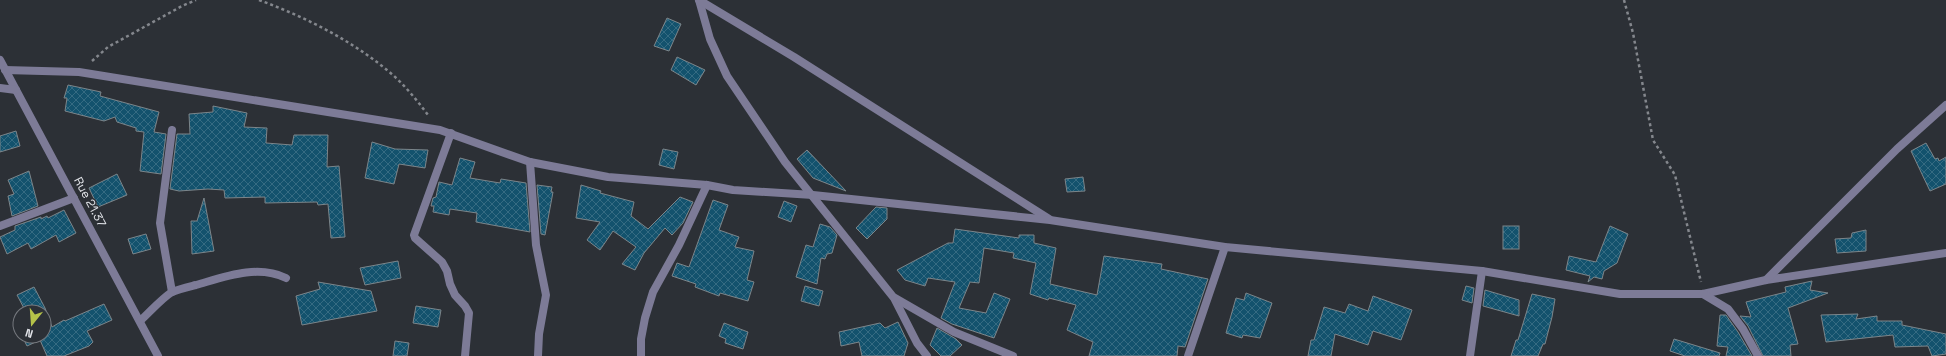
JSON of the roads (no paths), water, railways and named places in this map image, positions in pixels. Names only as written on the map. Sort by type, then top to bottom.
[{"type":"street","points":[[699,0],[710,39],[727,76],[785,162],[813,195],[894,298],[917,344],[927,356]]},
{"type":"street","points":[[699,0],[794,57],[1050,220]]},
{"type":"street","name":"Rue 21.37","points":[[0,60],[158,356]]},
{"type":"street","points":[[6,70],[80,72],[440,130],[530,162],[608,176],[707,185],[732,190],[813,195],[1050,220],[1225,247],[1482,271],[1620,294],[1703,294],[1766,280],[1946,253]]},
{"type":"street","points":[[0,88],[16,90]]},
{"type":"street","points":[[1766,280],[1897,149],[1946,105]]},
{"type":"street","points":[[172,130],[160,223],[172,292]]},
{"type":"street","points":[[452,133],[414,235],[415,238],[442,262],[447,271],[450,284],[455,295],[465,306],[468,314],[465,356]]},
{"type":"street","points":[[530,162],[536,245],[546,295],[539,334],[538,356]]},
{"type":"street","points":[[641,356],[641,339],[644,318],[653,292],[679,245],[707,185]]},
{"type":"street","points":[[0,226],[74,198]]},
{"type":"street","points":[[1188,356],[1225,247]]},
{"type":"street","points":[[1470,356],[1482,271]]},
{"type":"street","points":[[140,321],[172,292],[238,274],[254,272],[272,274],[286,278]]},
{"type":"street","points":[[1703,294],[1728,309],[1743,329],[1758,356]]},
{"type":"street","points":[[894,298],[954,332],[992,349],[1013,356]]}]
